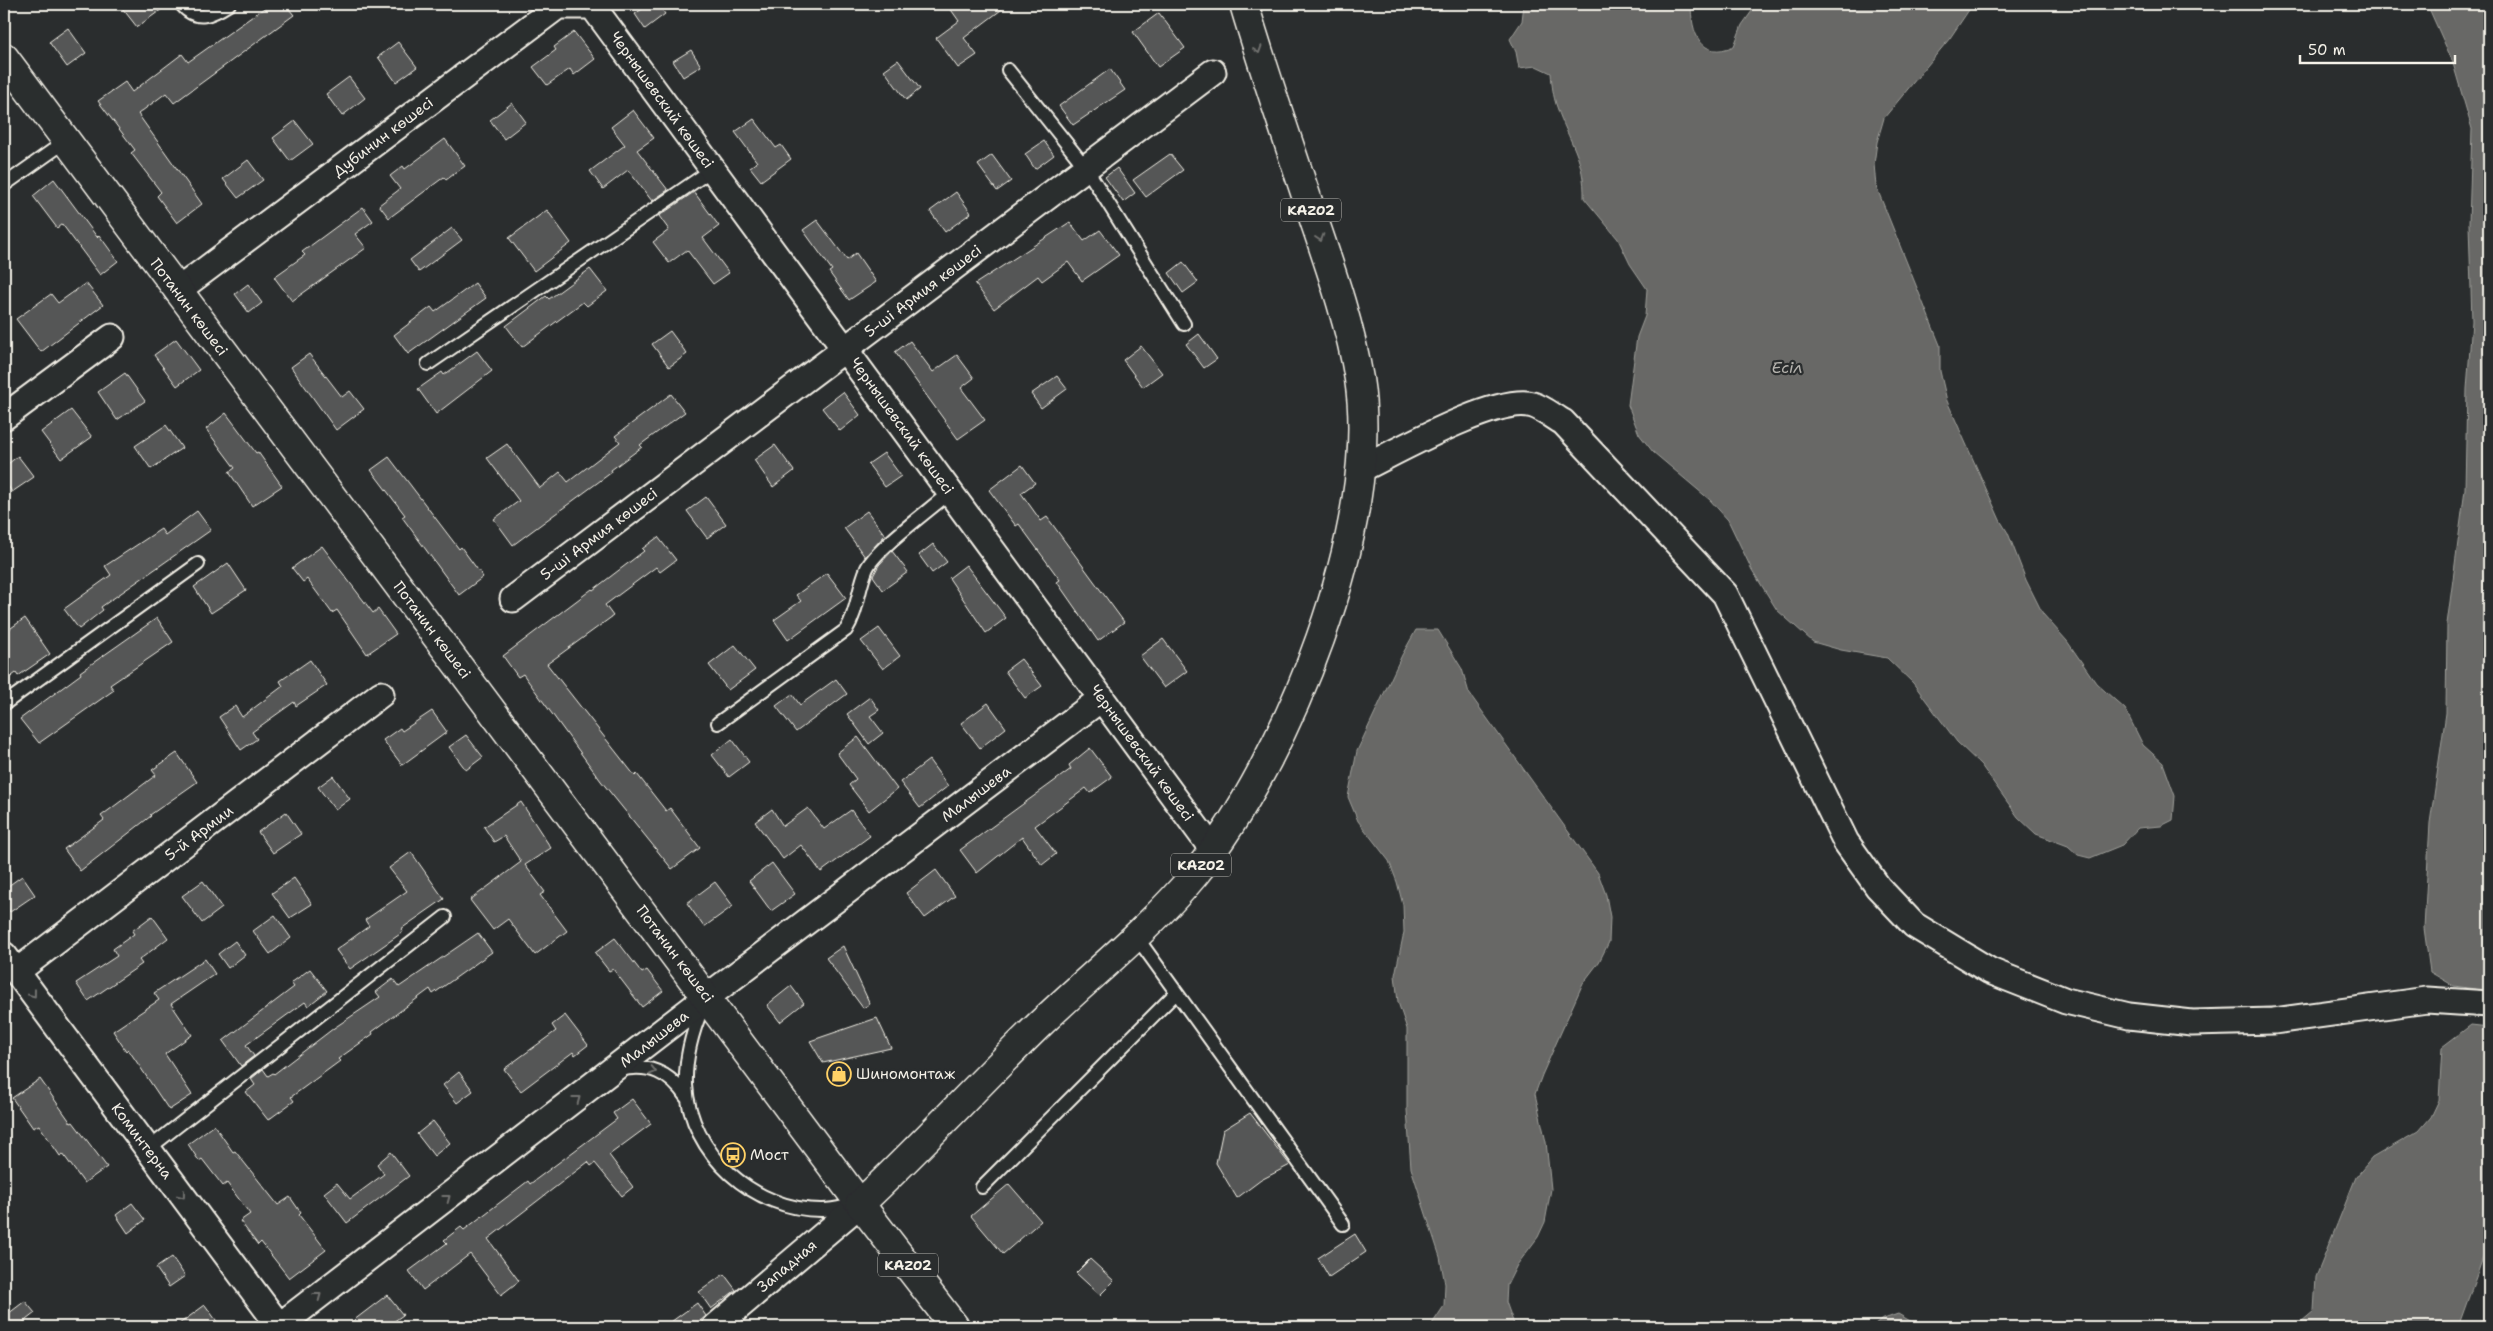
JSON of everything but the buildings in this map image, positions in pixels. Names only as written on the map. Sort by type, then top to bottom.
[{"type":"main road","name":"KAZ02","points":[[955,1327],[860,1204],[1038,1026],[1174,898],[1213,850],[1246,798],[1309,670],[1336,591],[1361,469],[1363,421],[1359,378],[1339,295],[1244,4]]},
{"type":"main road","name":"Потанин көшесі","points":[[4,57],[860,1204]]},
{"type":"street","name":"Чернышевский көшесі","points":[[593,4],[1213,850]]},
{"type":"street","name":"Дубинин көшесі","points":[[177,291],[558,6],[593,4]]},
{"type":"street","name":"5-ші Армия көшесі","points":[[512,600],[1213,72]]},
{"type":"street","points":[[4,417],[112,337]]},
{"type":"street","points":[[1361,469],[1486,410],[1502,406],[1532,404],[1563,422],[1725,594],[1846,842],[1878,887],[1914,925],[1990,971],[2066,1001],[2129,1016],[2192,1023],[2274,1021],[2427,1000],[2489,1004]]},
{"type":"street","name":"5-й Армии","points":[[7,961],[381,694]]},
{"type":"street","name":"Малышева","points":[[279,1327],[607,1076],[707,997],[1102,698]]},
{"type":"street","name":"Коминтерна","points":[[7,961],[279,1327]]},
{"type":"street","name":"Западная","points":[[715,1327],[860,1204]]},
{"type":"lane","points":[[181,4],[191,14],[199,16],[209,16],[229,4]]},
{"type":"lane","points":[[1008,70],[1086,168],[1184,324]]},
{"type":"lane","points":[[4,185],[66,141]]},
{"type":"lane","points":[[428,364],[713,169]]},
{"type":"lane","points":[[718,723],[846,630],[854,615],[862,580],[874,557],[950,492]]},
{"type":"lane","points":[[4,704],[198,564]]},
{"type":"lane","points":[[148,1149],[445,917]]},
{"type":"lane","points":[[1134,935],[1343,1224]]},
{"type":"lane","points":[[982,1188],[1176,993]]},
{"type":"lane","points":[[688,1101],[686,1075],[689,1050],[707,997]]},
{"type":"lane","points":[[607,1076],[632,1067],[653,1069],[666,1075],[677,1084],[688,1101],[702,1138],[717,1161],[748,1190],[777,1202],[822,1210],[860,1204]]},
{"type":"water","name":"Есіл","points":[[1524,4],[1691,4],[1693,25],[1700,41],[1706,47],[1713,50],[1723,50],[1734,46],[1742,25],[1757,4],[1973,4],[1950,38],[1884,118],[1877,142],[1874,164],[1876,186],[1940,345],[1940,371],[1947,401],[2000,520],[2008,533],[2026,580],[2043,614],[2067,641],[2096,683],[2125,709],[2143,745],[2163,763],[2175,796],[2173,820],[2161,826],[2138,828],[2122,845],[2090,858],[2078,855],[2068,846],[2036,834],[2018,817],[1981,765],[1957,742],[1913,683],[1887,658],[1841,650],[1813,642],[1777,610],[1752,570],[1728,520],[1710,500],[1653,452],[1639,434],[1628,405],[1637,337],[1645,316],[1647,289],[1630,264],[1618,239],[1584,198],[1582,172],[1556,103],[1551,73],[1536,66],[1519,68],[1516,52],[1510,39],[1522,21]]},
{"type":"water","points":[[2427,4],[2489,4],[2489,991],[2454,986],[2430,972],[2424,928],[2430,823],[2446,713],[2447,624],[2465,490],[2467,389],[2472,321],[2469,224],[2472,129],[2452,60]]},
{"type":"water","points":[[1416,630],[1438,630],[1462,669],[1469,693],[1598,873],[1606,895],[1610,917],[1609,942],[1599,962],[1583,983],[1535,1094],[1546,1142],[1551,1189],[1545,1222],[1538,1237],[1517,1265],[1507,1285],[1506,1302],[1515,1327],[1430,1327],[1444,1306],[1445,1284],[1440,1257],[1411,1168],[1407,1110],[1407,1029],[1398,1002],[1395,975],[1404,932],[1403,905],[1389,861],[1358,821],[1348,797],[1357,751],[1402,655]]},
{"type":"water","points":[[2471,1025],[2489,1027],[2489,1241],[2458,1327],[2295,1327],[2314,1311],[2316,1277],[2356,1177],[2372,1158],[2419,1131],[2431,1117],[2439,1100],[2442,1047]]},
{"type":"water","points":[[1898,1314],[1912,1322],[1916,1327],[1873,1327],[1881,1320]]},
{"type":"place","name":"Шиномонтаж","points":[[839,1074]]},
{"type":"place","name":"Мост","points":[[733,1155]]}]
